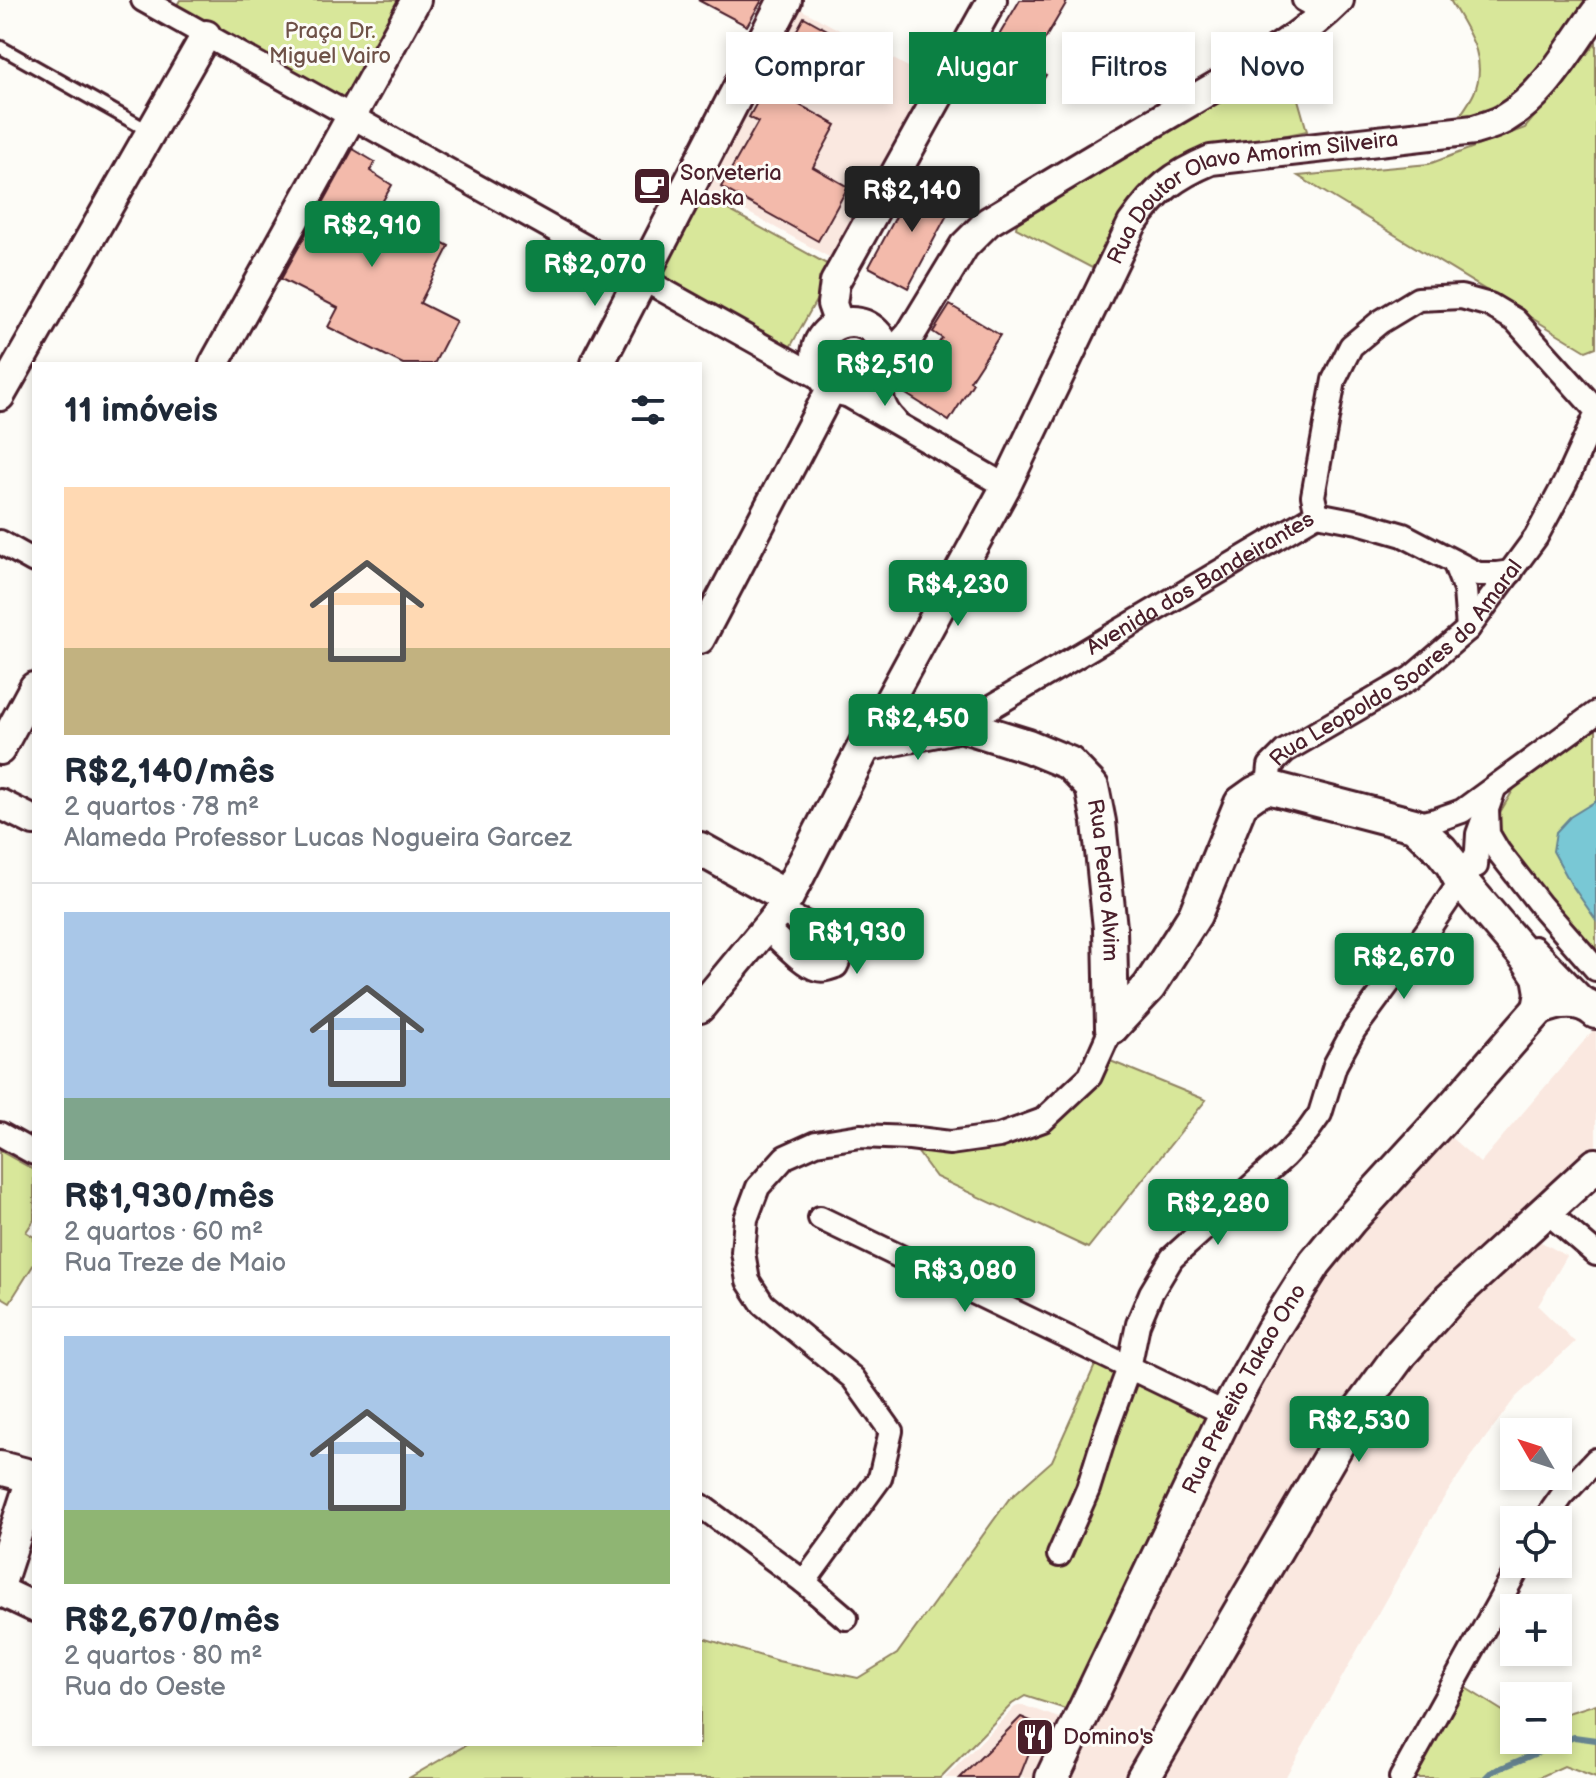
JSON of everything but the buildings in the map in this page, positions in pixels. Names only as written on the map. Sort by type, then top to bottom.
[{"type":"main road","points":[[598,362],[785,0]]},
{"type":"main road","name":"Avenida dos Bandeirantes","points":[[865,745],[961,725]]},
{"type":"main road","name":"Rua Pedro Alvim","points":[[961,725],[1028,746],[1069,763],[1092,787],[1099,822],[1110,928],[1112,1027]]},
{"type":"main road","points":[[702,851],[777,912],[865,745]]},
{"type":"main road","points":[[1268,787],[1414,825],[1428,835],[1452,864],[1468,868],[1539,976],[1542,993],[1539,1009]]},
{"type":"main road","name":"Rua Leopoldo Soares do Amaral","points":[[1112,1027],[1149,987],[1195,915],[1241,803],[1268,787]]},
{"type":"main road","points":[[1539,1009],[1555,1002],[1569,1002],[1592,1009]]},
{"type":"main road","name":"Rua Prefeito Takao Ono","points":[[1052,1778],[1226,1414],[1272,1331],[1315,1263],[1539,1009]]},
{"type":"main road","points":[[1143,1778],[1351,1421],[1401,1353],[1450,1299],[1596,1165]]},
{"type":"main road","points":[[0,1468],[32,1476]]},
{"type":"main road","points":[[0,1580],[32,1483]]},
{"type":"street","points":[[143,0],[172,7],[206,35],[1006,486]]},
{"type":"street","points":[[220,362],[416,0]]},
{"type":"street","points":[[839,324],[832,304],[835,282],[992,0]]},
{"type":"street","points":[[898,424],[881,399],[884,362],[881,339],[863,324],[839,324],[829,330],[817,348],[818,371],[833,386],[853,393],[865,390],[875,383],[884,362],[910,335],[964,246],[988,222],[1295,37],[1323,4]]},
{"type":"street","name":"Rua Doutor Olavo Amorim Silveira","points":[[865,745],[1006,486],[1132,224],[1160,189],[1184,171],[1211,160],[1474,130],[1503,120],[1531,99],[1560,66],[1596,12]]},
{"type":"street","points":[[2,390],[206,35]]},
{"type":"street","name":"Avenida dos Bandeirantes","points":[[961,725],[1317,514],[1313,496],[1334,380],[1351,346],[1380,322],[1418,299],[1461,297],[1490,305],[1515,320],[1596,412]]},
{"type":"street","points":[[702,635],[833,386]]},
{"type":"street","name":"Rua Leopoldo Soares do Amaral","points":[[1268,787],[1270,766],[1285,751],[1411,678],[1468,629],[1536,537],[1565,483],[1596,412]]},
{"type":"street","points":[[1565,483],[1581,467],[1596,461]]},
{"type":"street","points":[[1317,514],[1403,535],[1478,574],[1511,572]]},
{"type":"street","points":[[0,542],[32,560]]},
{"type":"street","points":[[1454,562],[1465,590],[1468,629]]},
{"type":"street","points":[[0,750],[32,691]]},
{"type":"street","points":[[1414,825],[1490,799],[1596,713]]},
{"type":"street","points":[[1059,1555],[1088,1489],[1129,1368],[1138,1324],[1151,1293],[1172,1258],[1285,1156],[1320,1114],[1335,1065],[1354,1030],[1427,931],[1468,868],[1490,799]]},
{"type":"street","points":[[1490,799],[1488,834],[1498,851],[1596,969]]},
{"type":"street","points":[[0,804],[32,820]]},
{"type":"street","points":[[1468,868],[1502,914],[1592,1009]]},
{"type":"street","points":[[702,1006],[777,912]]},
{"type":"street","name":"Rua Leopoldo Soares do Amaral","points":[[804,1582],[880,1478],[891,1431],[853,1378],[763,1304],[748,1281],[743,1252],[746,1219],[758,1187],[785,1157],[816,1143],[860,1136],[950,1143],[999,1136],[1043,1120],[1090,1076],[1112,1027]]},
{"type":"street","points":[[0,1134],[32,1152]]},
{"type":"street","points":[[1546,1211],[1596,1254]]},
{"type":"street","points":[[820,1218],[1226,1414]]},
{"type":"street","points":[[1555,1506],[1596,1460]]},
{"type":"street","points":[[1562,1496],[1596,1484]]},
{"type":"street","points":[[702,1506],[804,1582],[846,1618]]},
{"type":"street","points":[[1401,1778],[1512,1578]]},
{"type":"street","points":[[0,1591],[32,1606]]},
{"type":"lane","points":[[0,47],[151,132]]},
{"type":"shaded area","points":[[791,4],[843,32],[777,32]]},
{"type":"shaded area","points":[[893,59],[909,67],[909,104],[926,104],[838,262],[698,185],[740,104],[893,104]]},
{"type":"shaded area","points":[[1596,1027],[1596,1162],[1448,1297],[1139,1778],[1054,1778],[1318,1263],[1439,1127],[1480,1163]]},
{"type":"shaded area","points":[[1532,1237],[1567,1256],[1538,1306],[1575,1342],[1515,1398],[1469,1460],[1438,1507],[1285,1778],[1150,1778],[1404,1356]]},
{"type":"shaded area","points":[[1022,1705],[1076,1724],[1051,1778],[945,1778],[1015,1707]]},
{"type":"green space","name":"Praça Dr. Miguel Vairo","points":[[180,0],[405,0],[349,104],[173,12]]},
{"type":"green space","points":[[1450,0],[1590,0],[1546,63],[1519,91],[1488,111],[1457,120],[1474,93],[1479,68],[1469,33]]},
{"type":"green space","points":[[1596,43],[1596,347],[1586,351],[1298,176],[1429,164],[1525,128]]},
{"type":"green space","points":[[1211,102],[1299,104],[1307,131],[1197,153],[1154,177],[1092,268],[1016,228],[1018,217]]},
{"type":"green space","points":[[694,191],[834,268],[787,353],[650,277]]},
{"type":"green space","points":[[1596,716],[1596,964],[1549,907],[1498,826],[1489,831],[1528,765]]},
{"type":"green space","points":[[1108,1060],[1206,1100],[1088,1248],[936,1177],[911,1143],[1001,1145]]},
{"type":"green space","points":[[0,1151],[32,1169],[32,1223],[26,1232],[32,1236],[32,1267],[10,1302],[0,1296]]},
{"type":"green space","points":[[1096,1363],[1222,1417],[1075,1712],[1025,1696],[1012,1704],[940,1778],[409,1778],[465,1746],[702,1746],[702,1638],[778,1661],[858,1678],[897,1654],[1009,1499],[1052,1461]]},
{"type":"green space","points":[[1456,1682],[1500,1709],[1500,1754],[1572,1754],[1572,1712],[1596,1704],[1596,1778],[1564,1766],[1538,1778],[1402,1778]]},
{"type":"water","points":[[1596,801],[1596,920],[1553,851],[1556,832],[1570,817]]},
{"type":"waterway","points":[[1486,1778],[1492,1772],[1574,1737],[1596,1740]]},
{"type":"place","name":"Sorveteria Alaska","points":[[652,186]]},
{"type":"place","name":"Domino's","points":[[1035,1737]]}]
